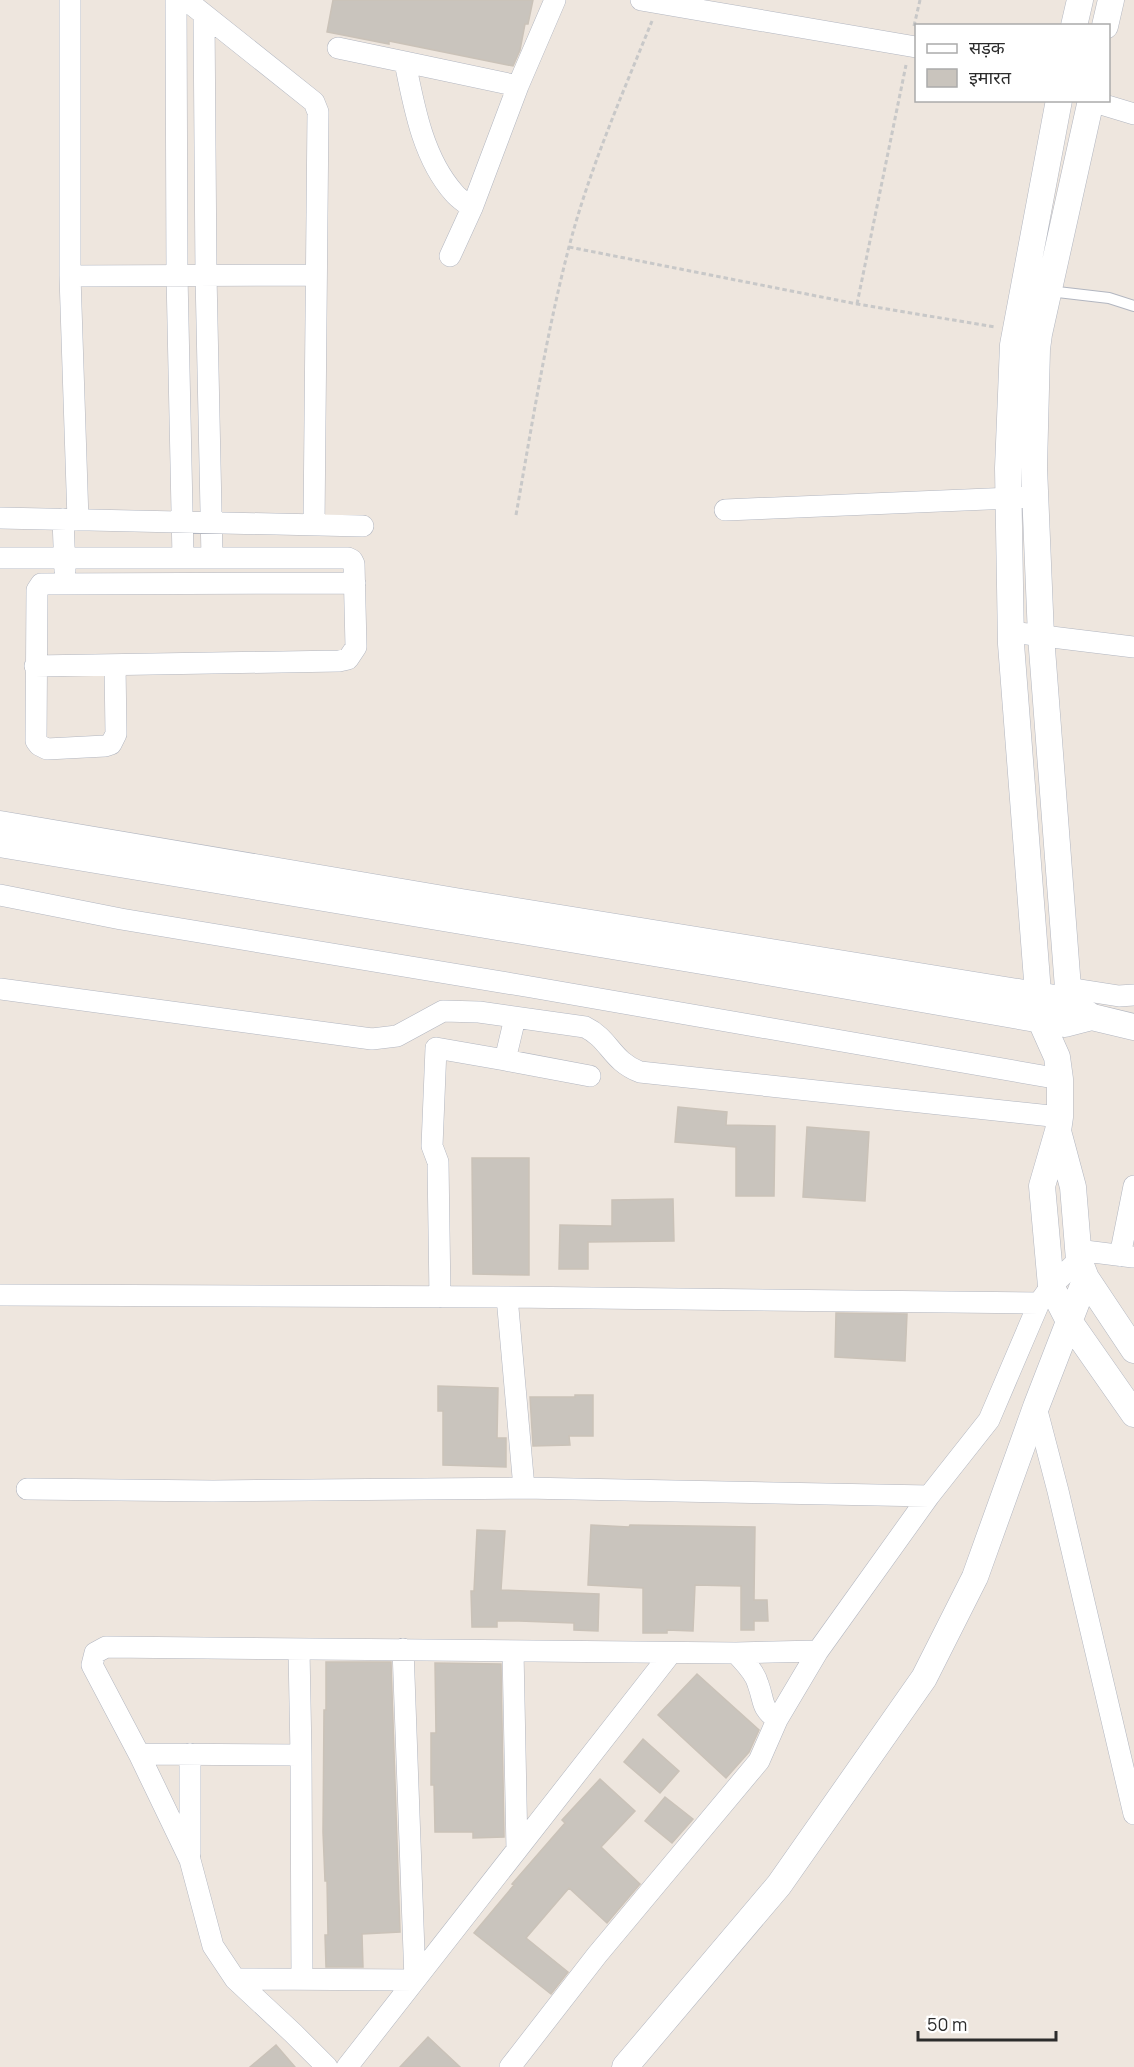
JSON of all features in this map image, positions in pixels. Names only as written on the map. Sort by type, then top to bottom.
[{"type":"street","points":[[65,584],[64,558],[70,520],[70,0]]},
{"type":"street","points":[[176,0],[177,275],[183,558]]},
{"type":"street","points":[[186,0],[314,102],[318,112],[314,525]]},
{"type":"street","points":[[450,256],[472,208],[518,86],[555,0]]},
{"type":"street","points":[[1074,24],[1080,0]]},
{"type":"street","points":[[1105,24],[1111,0]]},
{"type":"street","points":[[650,2],[913,47]]},
{"type":"street","points":[[204,15],[206,275],[212,558]]},
{"type":"street","points":[[338,48],[518,86]]},
{"type":"street","points":[[405,62],[414,110],[434,162],[454,193],[472,208]]},
{"type":"street","points":[[1058,1068],[1039,1007],[1011,632],[1008,497],[1011,366],[1015,330],[1059,102]]},
{"type":"street","points":[[625,2067],[779,1885],[924,1678],[975,1577],[1069,1321],[1080,1263],[1073,1187],[1059,1124],[1058,1068],[1067,1004],[1041,636],[1034,467],[1037,349],[1091,102]]},
{"type":"street","points":[[1094,102],[1134,114]]},
{"type":"street","points":[[70,276],[315,275]]},
{"type":"street","points":[[725,510],[1036,497]]},
{"type":"street","points":[[0,518],[363,526]]},
{"type":"street","points":[[0,558],[348,558],[354,564],[356,647],[348,659],[339,662],[35,666]]},
{"type":"street","points":[[115,665],[116,734],[111,744],[47,748],[39,745],[36,741],[35,666],[37,590],[41,584],[355,583]]},
{"type":"street","points":[[1011,632],[1134,647]]},
{"type":"street","points":[[0,824],[473,904],[747,957]]},
{"type":"street","points":[[0,844],[747,957],[1039,1007],[1067,1004],[1093,1005],[1127,996]]},
{"type":"street","points":[[0,895],[121,919],[531,987],[1058,1068]]},
{"type":"street","points":[[505,1060],[531,987]]},
{"type":"street","points":[[0,989],[372,1039],[397,1036],[443,1011],[521,1018],[585,1027],[599,1036],[616,1058],[629,1068],[640,1072],[1059,1124]]},
{"type":"street","points":[[1093,1005],[1134,1027]]},
{"type":"street","points":[[440,1297],[438,1161],[432,1146],[436,1048],[590,1076]]},
{"type":"street","points":[[1059,1124],[1042,1186],[1045,1294],[1069,1321],[1134,1414]]},
{"type":"street","points":[[510,2067],[597,1955],[759,1761],[777,1720],[818,1651],[929,1496],[989,1420],[1045,1294],[1080,1263],[1127,1257],[1134,1186]]},
{"type":"street","points":[[1080,1263],[1134,1350]]},
{"type":"street","points":[[0,1295],[507,1297],[1045,1294]]},
{"type":"street","points":[[507,1297],[524,1488]]},
{"type":"street","points":[[1036,1407],[1134,1814]]},
{"type":"street","points":[[27,1489],[213,1491],[524,1488],[929,1496]]},
{"type":"street","points":[[327,2067],[235,1979],[213,1946],[190,1860],[139,1754],[92,1665],[92,1659],[99,1650],[106,1647],[671,1653],[818,1651]]},
{"type":"street","points":[[403,1649],[415,1980]]},
{"type":"street","points":[[299,1650],[302,1755],[302,1979]]},
{"type":"street","points":[[513,1651],[517,1850]]},
{"type":"street","points":[[347,2067],[671,1653]]},
{"type":"street","points":[[736,1653],[758,1683],[766,1711],[777,1720]]},
{"type":"street","points":[[139,1754],[302,1755]]},
{"type":"street","points":[[190,1754],[190,1860]]},
{"type":"street","points":[[235,1979],[415,1980]]},
{"type":"lane","points":[[1049,291],[1109,298],[1134,306]]},
{"type":"path","points":[[916,24],[920,0]]},
{"type":"path","points":[[516,515],[540,379],[569,247],[650,2]]},
{"type":"path","points":[[857,304],[913,47]]},
{"type":"path","points":[[569,247],[857,304],[1015,330]]},
{"type":"building","points":[[333,0],[533,0],[528,24],[525,24],[520,50],[513,66],[389,41],[389,44],[327,32]]},
{"type":"building","points":[[678,1107],[727,1112],[726,1125],[775,1126],[774,1196],[736,1196],[736,1147],[675,1142]]},
{"type":"building","points":[[807,1127],[869,1132],[865,1201],[803,1197]]},
{"type":"building","points":[[472,1158],[529,1158],[529,1275],[473,1274]]},
{"type":"building","points":[[673,1199],[674,1241],[588,1242],[588,1269],[559,1269],[560,1225],[612,1226],[612,1200]]},
{"type":"building","points":[[836,1313],[907,1314],[905,1361],[835,1357]]},
{"type":"building","points":[[438,1386],[498,1388],[497,1438],[506,1438],[506,1467],[443,1465],[443,1411],[438,1411]]},
{"type":"building","points":[[575,1395],[593,1395],[593,1436],[569,1436],[570,1445],[533,1446],[530,1397],[575,1397]]},
{"type":"building","points":[[591,1525],[755,1527],[754,1600],[767,1600],[768,1621],[754,1621],[754,1630],[741,1630],[741,1586],[695,1585],[693,1631],[667,1630],[667,1633],[643,1633],[643,1588],[588,1585]]},
{"type":"building","points":[[477,1530],[505,1531],[501,1590],[599,1594],[598,1631],[574,1630],[574,1623],[519,1621],[497,1621],[497,1627],[472,1627],[471,1591],[474,1591]]},
{"type":"building","points":[[326,1662],[391,1662],[400,1932],[362,1934],[363,1967],[326,1967],[327,1881],[325,1881],[323,1832]]},
{"type":"building","points":[[435,1663],[501,1664],[504,1837],[473,1838],[473,1832],[435,1832],[434,1785],[431,1785],[431,1733],[436,1733]]},
{"type":"building","points":[[697,1674],[759,1730],[749,1752],[726,1778],[658,1715]]},
{"type":"building","points":[[643,1739],[679,1771],[660,1793],[624,1762]]},
{"type":"building","points":[[600,1779],[635,1811],[601,1847],[640,1884],[607,1923],[569,1888],[526,1938],[568,1972],[551,1994],[474,1933],[514,1885],[512,1884],[565,1823],[562,1820]]},
{"type":"building","points":[[665,1797],[693,1819],[672,1843],[645,1821]]},
{"type":"building","points":[[428,2037],[460,2067],[400,2067]]},
{"type":"building","points":[[276,2045],[295,2067],[250,2067]]}]
